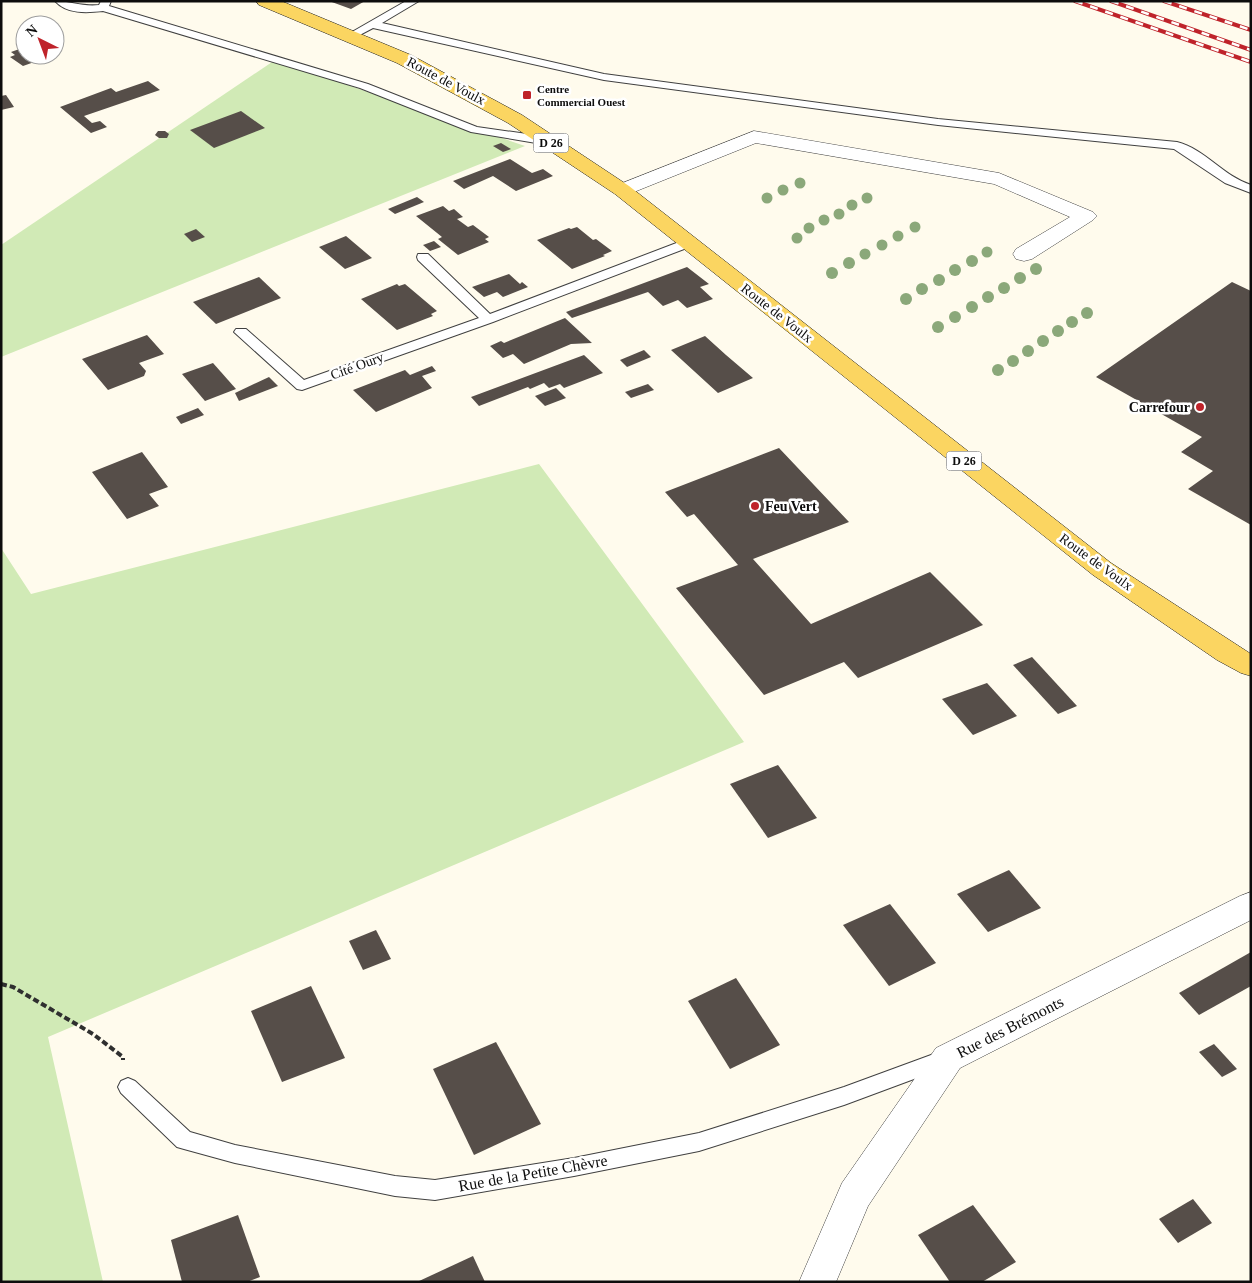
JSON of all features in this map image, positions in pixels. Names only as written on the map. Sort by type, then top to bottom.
[{"type":"main road","name":"Route de Voulx","points":[[270,3],[404,59],[516,119],[622,190],[1102,569],[1226,653],[1251,666]]},
{"type":"street","points":[[622,190],[754,137],[999,179],[1086,216],[1024,254]]},
{"type":"street","name":"Rue des Brémonts","points":[[817,1282],[855,1194],[948,1058],[1251,905]]},
{"type":"lane","points":[[60,1],[66,6],[86,10],[105,4],[364,86],[476,130],[548,141]]},
{"type":"lane","points":[[350,36],[414,1]]},
{"type":"lane","points":[[372,24],[604,77],[938,122],[1177,146],[1199,158],[1221,177],[1251,189]]},
{"type":"lane","name":"Cité Oury","points":[[241,332],[302,386],[488,319],[687,243]]},
{"type":"lane","points":[[423,257],[488,319]]},
{"type":"lane","name":"Rue de la Petite Chèvre","points":[[128,1088],[184,1140],[235,1154],[395,1186],[435,1190],[574,1167],[699,1142],[844,1096],[948,1058]]},
{"type":"path","points":[[1,984],[13,987],[93,1034],[123,1057],[128,1088]]},
{"type":"green space","points":[[275,60],[525,146],[1,357],[1,245]]},
{"type":"green space","points":[[539,464],[744,742],[48,1037],[103,1282],[1,1282],[1,548],[31,594]]},
{"type":"building","points":[[329,1],[365,1],[351,9]]},
{"type":"building","points":[[148,81],[160,90],[84,116],[92,123],[100,121],[107,127],[91,133],[60,107],[111,88],[116,92]]},
{"type":"building","points":[[6,95],[14,107],[1,110],[1,96]]},
{"type":"building","points":[[241,111],[265,128],[214,148],[190,130]]},
{"type":"building","points":[[158,131],[165,131],[169,134],[167,138],[159,138],[155,135]]},
{"type":"building","points":[[501,143],[511,149],[503,152],[493,146]]},
{"type":"building","points":[[510,159],[532,173],[543,169],[553,176],[516,191],[493,176],[464,189],[453,181]]},
{"type":"building","points":[[417,197],[424,202],[395,214],[388,209]]},
{"type":"building","points":[[443,206],[449,211],[454,209],[463,217],[457,219],[468,227],[473,225],[489,237],[485,239],[489,242],[458,255],[438,239],[442,237],[416,216]]},
{"type":"building","points":[[577,227],[593,240],[596,239],[612,251],[603,255],[605,256],[572,269],[537,240],[569,228]]},
{"type":"building","points":[[196,229],[205,237],[192,242],[184,234]]},
{"type":"building","points":[[346,236],[372,258],[345,269],[319,247]]},
{"type":"building","points":[[434,241],[441,247],[430,251],[423,245]]},
{"type":"building","points":[[687,267],[709,284],[700,287],[713,299],[687,308],[678,300],[663,306],[648,292],[572,318],[566,312]]},
{"type":"building","points":[[509,274],[520,284],[522,282],[528,287],[503,297],[497,292],[484,297],[472,287]]},
{"type":"building","points":[[259,277],[281,298],[216,324],[193,302]]},
{"type":"building","name":"Carrefour","points":[[1232,282],[1251,291],[1251,525],[1188,489],[1213,471],[1181,452],[1202,437],[1096,377]]},
{"type":"building","points":[[397,284],[399,286],[405,284],[437,311],[431,314],[433,316],[397,330],[361,299]]},
{"type":"building","points":[[565,318],[592,343],[571,344],[524,364],[513,354],[503,358],[490,346],[501,341],[504,343]]},
{"type":"building","points":[[147,335],[164,354],[139,363],[146,371],[144,376],[108,390],[82,359]]},
{"type":"building","points":[[705,336],[753,378],[718,393],[671,350]]},
{"type":"building","points":[[644,350],[651,357],[627,367],[620,360]]},
{"type":"building","points":[[584,355],[603,373],[564,388],[560,384],[549,388],[544,383],[530,389],[528,387],[479,406],[471,397]]},
{"type":"building","points":[[213,363],[236,389],[205,401],[182,374]]},
{"type":"building","points":[[432,366],[436,371],[422,376],[432,388],[376,412],[353,390],[405,370],[410,375]]},
{"type":"building","points":[[269,377],[278,386],[239,401],[235,393]]},
{"type":"building","points":[[648,384],[654,390],[631,398],[625,392]]},
{"type":"building","points":[[556,388],[566,398],[545,406],[535,396]]},
{"type":"building","points":[[198,408],[204,415],[181,424],[176,417]]},
{"type":"building","points":[[779,448],[849,522],[753,559],[811,624],[930,572],[983,625],[858,678],[844,662],[764,695],[676,588],[738,565],[694,514],[687,517],[665,492]]},
{"type":"building","points":[[142,452],[168,487],[149,494],[159,506],[127,519],[92,472]]},
{"type":"building","points":[[1032,657],[1077,706],[1058,714],[1013,665]]},
{"type":"building","points":[[987,683],[1017,716],[973,735],[942,699]]},
{"type":"building","points":[[778,765],[817,818],[768,838],[730,784]]},
{"type":"building","points":[[1009,870],[1041,908],[988,932],[957,894]]},
{"type":"building","points":[[890,904],[936,963],[889,986],[843,925]]},
{"type":"building","points":[[376,930],[391,959],[363,970],[349,941]]},
{"type":"building","points":[[1251,952],[1251,986],[1199,1015],[1179,993]]},
{"type":"building","points":[[736,978],[780,1045],[730,1069],[688,1001]]},
{"type":"building","points":[[311,986],[345,1058],[282,1082],[251,1011]]},
{"type":"building","points":[[496,1042],[541,1124],[474,1155],[433,1069]]},
{"type":"building","points":[[1214,1044],[1237,1069],[1222,1077],[1199,1052]]},
{"type":"building","points":[[1193,1199],[1212,1223],[1178,1243],[1159,1219]]},
{"type":"building","points":[[973,1205],[1016,1262],[982,1282],[950,1282],[918,1235]]},
{"type":"building","points":[[238,1215],[260,1277],[247,1282],[182,1282],[171,1240]]},
{"type":"building","points":[[473,1256],[485,1282],[417,1282]]},
{"type":"railway","points":[[1075,1],[1251,62]]},
{"type":"railway","points":[[1111,1],[1251,50]]},
{"type":"railway","points":[[1164,1],[1251,30]]},
{"type":"place","name":"Centre Commercial Ouest","points":[[527,95]]},
{"type":"place","name":"Carrefour","points":[[1200,407]]},
{"type":"place","name":"Feu Vert","points":[[755,506]]}]
